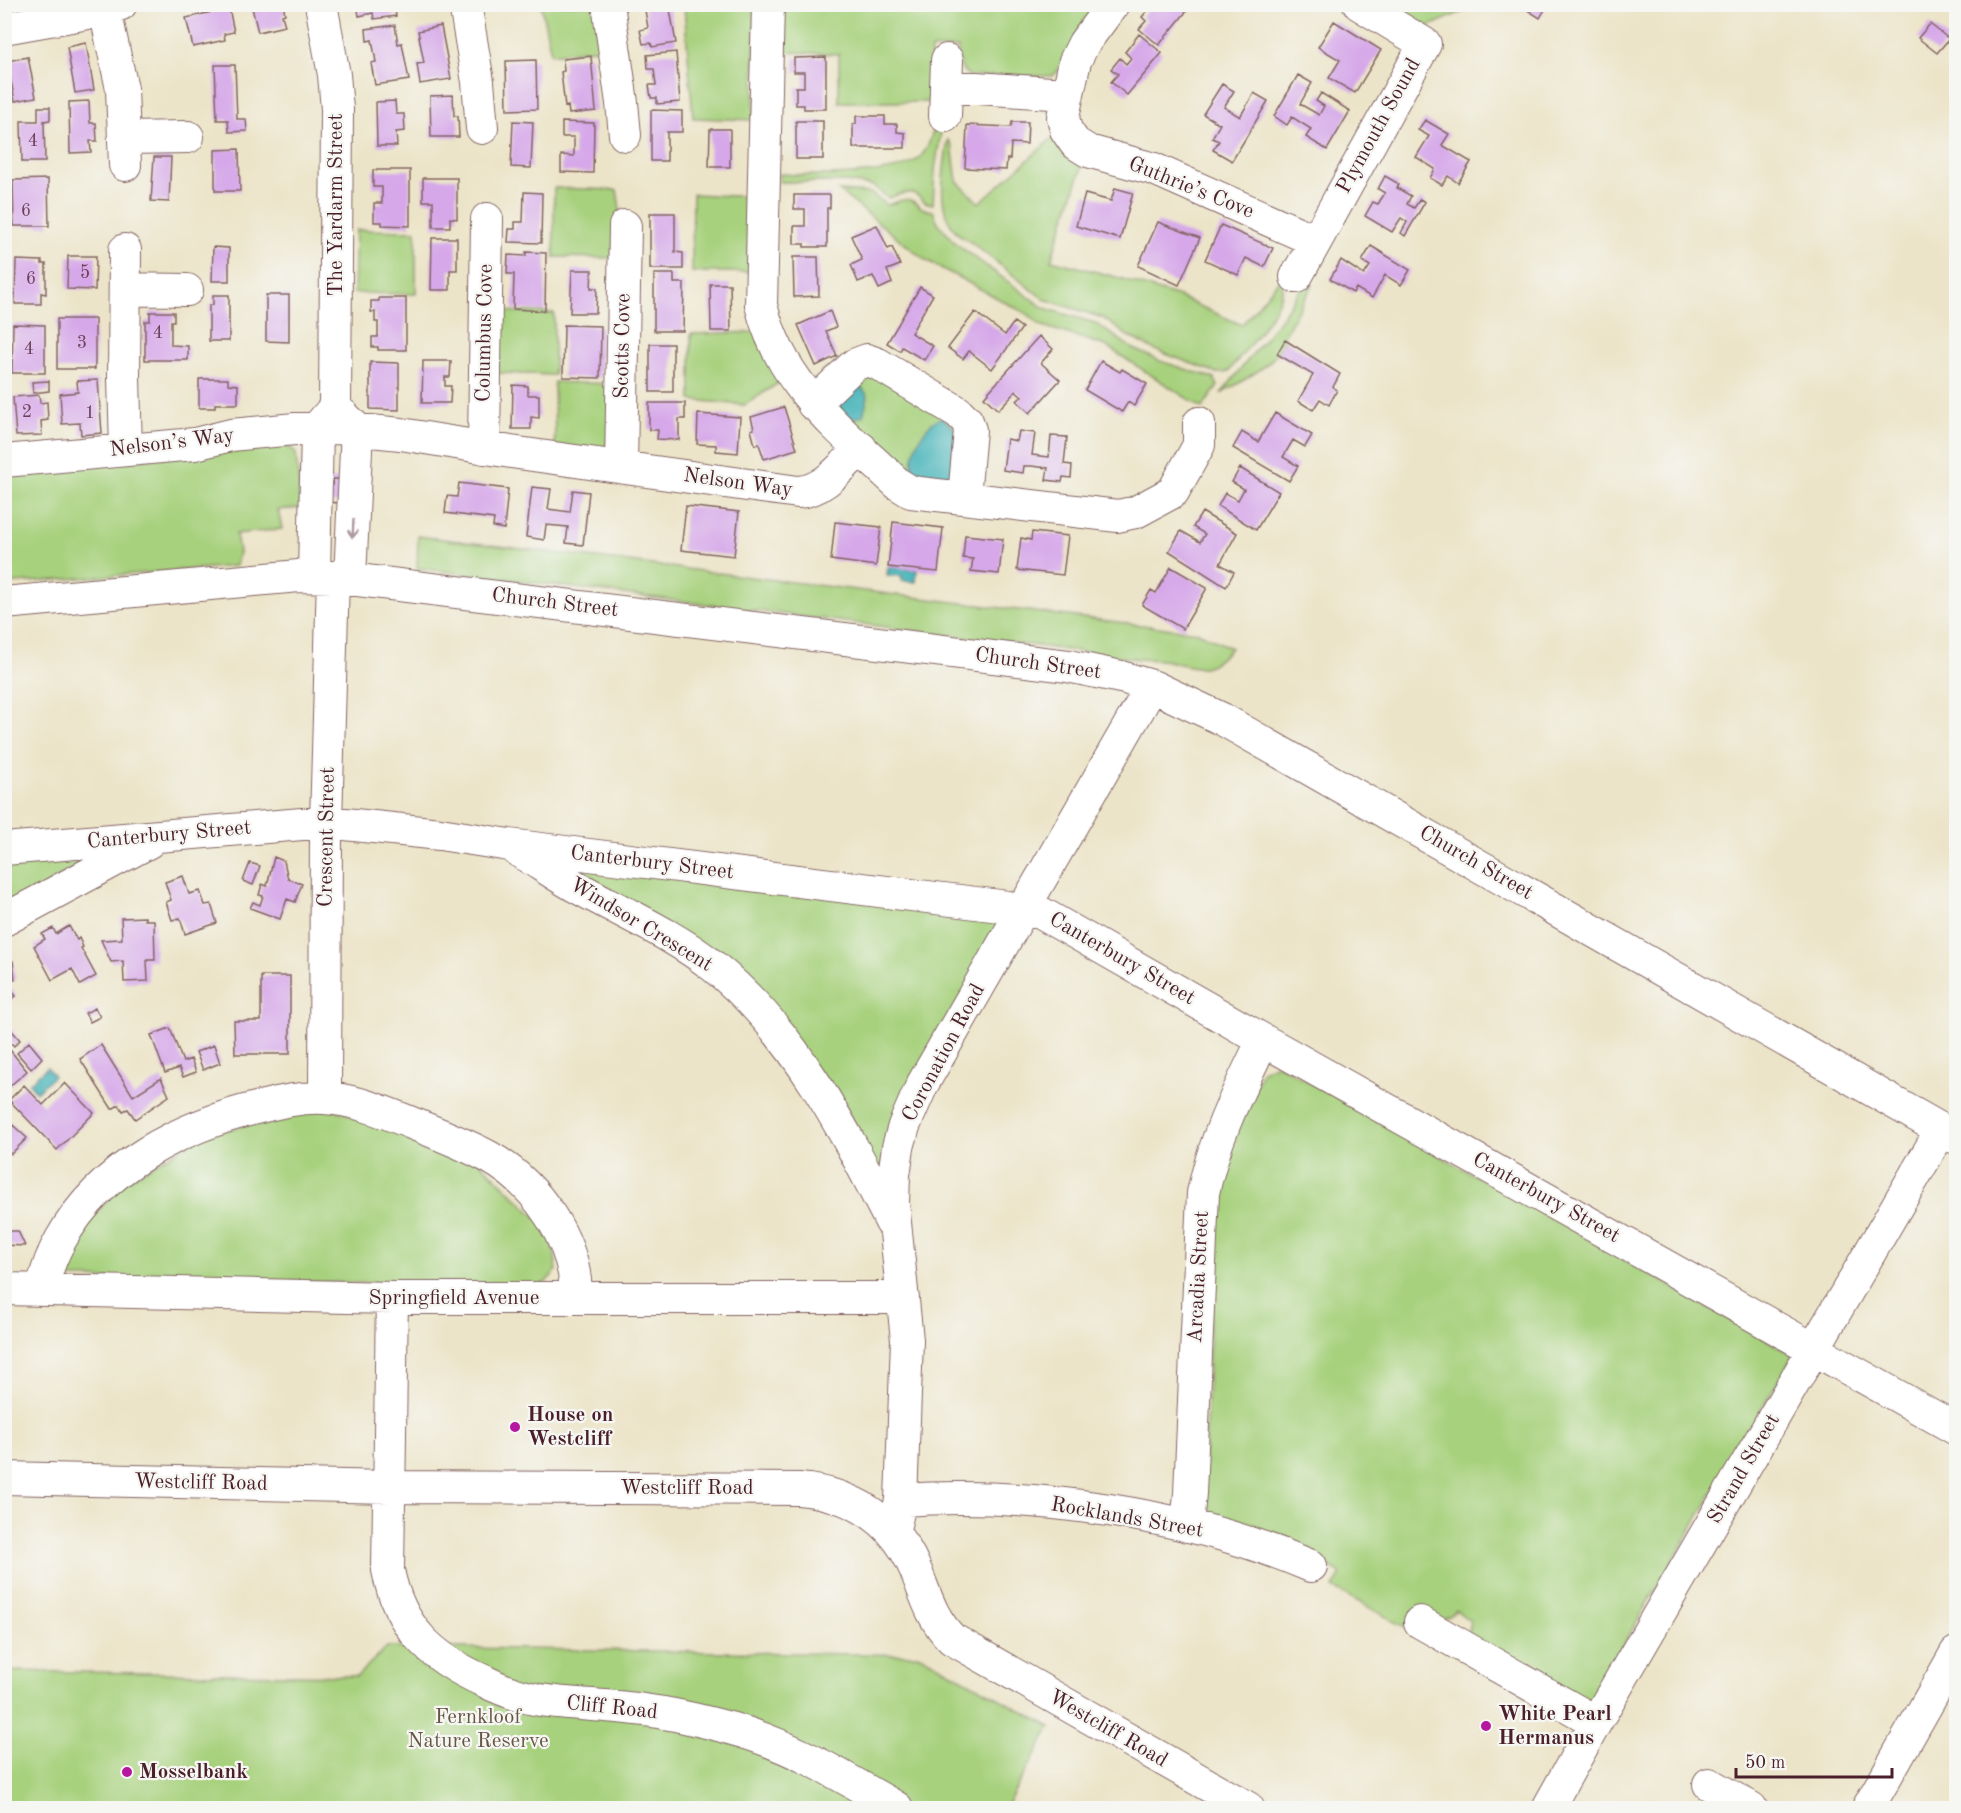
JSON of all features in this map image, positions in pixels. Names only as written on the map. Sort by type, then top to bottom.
[{"type":"street","name":"The Yardarm Street","points":[[321,4],[338,109],[337,423],[332,577]]},
{"type":"street","points":[[465,4],[478,82],[482,128]]},
{"type":"street","points":[[608,4],[625,135]]},
{"type":"street","points":[[768,4],[761,306],[786,365],[813,404],[904,489],[911,492],[1108,515],[1136,513],[1168,496],[1177,487],[1199,445],[1199,423]]},
{"type":"street","name":"Guthrie’s Cove","points":[[1113,4],[1078,53],[1067,94],[1064,124],[1070,137],[1081,147],[1154,169],[1316,241]]},
{"type":"street","name":"Plymouth Sound","points":[[1296,276],[1425,44],[1359,4]]},
{"type":"street","points":[[4,28],[113,7],[122,88],[124,151],[188,137]]},
{"type":"street","points":[[946,88],[1067,94]]},
{"type":"street","name":"Columbus Cove","points":[[484,448],[487,219]]},
{"type":"street","name":"Scotts Cove","points":[[621,466],[625,226]]},
{"type":"street","points":[[125,250],[126,450]]},
{"type":"street","points":[[125,289],[187,290]]},
{"type":"street","points":[[813,404],[854,366],[867,360],[878,364],[958,412],[967,421],[970,430],[964,497]]},
{"type":"street","name":"Nelson Way","points":[[337,423],[484,448],[798,492],[810,491],[821,485],[861,448]]},
{"type":"street","name":"Nelson’s Way","points":[[4,461],[195,444],[231,435],[337,423]]},
{"type":"street","name":"Church Street","points":[[4,603],[332,577],[1068,666],[1121,677],[1152,686],[1222,718],[1949,1134]]},
{"type":"street","name":"Crescent Street","points":[[325,1098],[326,822],[332,577]]},
{"type":"street","name":"Coronation Road","points":[[893,1533],[901,1500],[907,1340],[893,1203],[898,1147],[912,1105],[922,1085],[1152,686]]},
{"type":"street","name":"Canterbury Street","points":[[4,849],[326,822],[440,834],[509,845],[1024,909],[1041,913],[1956,1429]]},
{"type":"street","points":[[4,920],[160,836]]},
{"type":"street","name":"Windsor Crescent","points":[[509,845],[575,886],[676,941],[713,966],[734,985],[773,1026],[811,1076],[846,1136],[895,1230]]},
{"type":"street","name":"Arcadia Street","points":[[1187,1526],[1203,1193],[1223,1125],[1263,1040]]},
{"type":"street","points":[[43,1290],[44,1277],[54,1252],[68,1228],[84,1206],[122,1168],[170,1140],[220,1118],[286,1101],[325,1098],[390,1114],[462,1144],[505,1168],[534,1194],[557,1227],[572,1264],[576,1298]]},
{"type":"street","name":"Strand Street","points":[[1548,1809],[1596,1722],[1814,1348],[1949,1134]]},
{"type":"street","name":"Springfield Avenue","points":[[4,1289],[392,1298],[903,1298]]},
{"type":"street","name":"Cliff Road","points":[[392,1298],[388,1570],[397,1605],[406,1621],[430,1648],[463,1672],[498,1688],[537,1700],[643,1710],[737,1730],[776,1744],[812,1761],[897,1809]]},
{"type":"street","name":"Westcliff Road","points":[[4,1478],[388,1487],[799,1489],[825,1492],[867,1509],[893,1533],[909,1557],[937,1623],[952,1639],[1248,1809]]},
{"type":"street","name":"Rocklands Street","points":[[901,1500],[943,1497],[1068,1504],[1187,1526],[1279,1552],[1311,1566]]},
{"type":"street","points":[[1420,1622],[1596,1722]]},
{"type":"street","points":[[1868,1809],[1956,1653]]},
{"type":"street","points":[[1709,1784],[1751,1809]]},
{"type":"green space","points":[[541,5],[599,5],[602,48],[551,54]]},
{"type":"green space","points":[[684,5],[755,5],[754,120],[693,118]]},
{"type":"green space","points":[[780,5],[1098,5],[1052,76],[970,76],[963,71],[960,64],[958,48],[931,49],[933,102],[839,102],[839,54],[782,52]]},
{"type":"green space","points":[[1383,5],[1478,5],[1425,28]]},
{"type":"green space","points":[[935,126],[941,131],[935,169],[933,204],[925,202],[912,193],[888,198],[873,186],[846,182],[779,182],[780,174],[852,174],[907,165],[918,159],[924,152]]},
{"type":"green space","points":[[1056,135],[1084,161],[1051,260],[1179,297],[1242,325],[1279,280],[1283,282],[1277,305],[1270,317],[1229,371],[1217,373],[1155,350],[1128,336],[1103,318],[1044,299],[957,233],[949,222],[943,196],[948,140],[952,145],[957,181],[979,203]]},
{"type":"green space","points":[[554,188],[617,190],[621,216],[612,258],[554,257]]},
{"type":"green space","points":[[839,191],[870,193],[887,205],[902,200],[911,200],[922,208],[933,211],[938,223],[955,243],[1044,308],[1095,323],[1132,348],[1160,361],[1214,378],[1218,386],[1202,408],[1106,346],[1040,325],[1029,315],[924,259]]},
{"type":"green space","points":[[693,194],[753,197],[750,272],[692,272]]},
{"type":"green space","points":[[356,230],[416,231],[416,294],[354,293]]},
{"type":"green space","points":[[1305,282],[1312,286],[1285,333],[1283,344],[1277,353],[1270,362],[1221,394],[1282,317]]},
{"type":"green space","points":[[498,311],[554,313],[554,375],[496,373]]},
{"type":"green space","points":[[758,332],[783,380],[745,405],[691,400],[691,334]]},
{"type":"green space","points":[[862,368],[953,417],[953,481],[914,480],[835,407],[837,393]]},
{"type":"green space","points":[[554,382],[615,384],[607,449],[603,451],[555,448]]},
{"type":"green space","points":[[281,444],[292,449],[296,454],[301,508],[278,510],[282,529],[236,534],[239,552],[236,566],[4,584],[5,474]]},
{"type":"green space","points":[[418,536],[1198,632],[1231,648],[1211,665],[1198,667],[1164,660],[1139,659],[417,568]]},
{"type":"green space","points":[[93,855],[5,912],[5,861]]},
{"type":"green space","points":[[569,864],[992,916],[998,928],[884,1165],[876,1166],[838,1102],[630,902]]},
{"type":"green space","points":[[1277,1064],[1793,1355],[1590,1702],[1470,1637],[1468,1631],[1470,1621],[1456,1610],[1418,1634],[1333,1588],[1341,1574],[1303,1551],[1208,1515],[1203,1505],[1216,1178],[1262,1071]]},
{"type":"green space","points":[[328,1107],[479,1161],[551,1232],[557,1270],[545,1283],[537,1286],[70,1278],[62,1268],[64,1249],[123,1183],[203,1135]]},
{"type":"green space","name":"Fernkloof Nature Reserve","points":[[387,1647],[920,1655],[1051,1727],[1005,1808],[5,1808],[5,1671],[357,1676]]},
{"type":"water","points":[[859,384],[868,396],[863,416],[852,419],[842,410],[840,396]]},
{"type":"water","points":[[942,418],[957,431],[952,474],[938,480],[915,476],[912,461],[918,442],[935,420]]},
{"type":"water","points":[[888,567],[917,570],[916,582],[902,581],[902,576],[887,575]]},
{"type":"water","points":[[47,1067],[54,1076],[36,1092],[29,1083]]},
{"type":"building","points":[[251,4],[283,4],[285,14],[282,15],[285,26],[258,32]]},
{"type":"building","points":[[357,4],[394,4],[396,16],[374,19],[373,13],[359,16]]},
{"type":"building","points":[[644,4],[669,4],[676,43],[652,47],[651,43],[643,44],[640,30],[648,28]]},
{"type":"building","points":[[1153,4],[1187,4],[1190,7],[1159,45],[1139,29],[1146,21],[1142,17]]},
{"type":"building","points":[[1518,4],[1548,4],[1540,18]]},
{"type":"building","points":[[229,8],[234,32],[224,34],[225,40],[193,47],[186,18]]},
{"type":"building","points":[[1334,21],[1381,50],[1355,93],[1329,78],[1340,60],[1318,47]]},
{"type":"building","points":[[1930,24],[1949,39],[1937,53],[1918,38]]},
{"type":"building","points":[[395,25],[398,44],[402,43],[409,80],[375,85],[371,63],[376,62],[372,40],[367,41],[366,29]]},
{"type":"building","points":[[441,26],[451,79],[420,84],[417,64],[424,63],[418,31]]},
{"type":"building","points":[[1139,34],[1162,53],[1127,95],[1111,82],[1118,74],[1111,69],[1120,58],[1126,64],[1131,58],[1125,52]]},
{"type":"building","points":[[86,43],[94,90],[75,93],[67,47]]},
{"type":"building","points":[[676,52],[680,102],[657,104],[657,98],[651,98],[649,85],[656,85],[654,69],[648,69],[647,55]]},
{"type":"building","points":[[591,56],[596,111],[569,114],[568,106],[565,107],[561,72],[564,71],[563,59]]},
{"type":"building","points":[[28,57],[36,97],[15,101],[7,61]]},
{"type":"building","points":[[826,57],[826,109],[804,109],[804,105],[796,105],[796,87],[804,87],[804,72],[794,72],[794,58]]},
{"type":"building","points":[[536,60],[537,109],[507,110],[506,61]]},
{"type":"building","points":[[215,65],[235,65],[237,119],[246,119],[247,131],[229,132],[228,120],[217,120]]},
{"type":"building","points":[[1298,75],[1312,83],[1300,104],[1319,115],[1324,106],[1316,101],[1321,93],[1350,111],[1327,150],[1306,137],[1311,129],[1292,117],[1287,125],[1274,116]]},
{"type":"building","points":[[1222,84],[1234,91],[1224,107],[1240,117],[1254,93],[1268,101],[1232,161],[1213,150],[1219,141],[1212,138],[1220,124],[1203,114]]},
{"type":"building","points":[[453,95],[454,116],[458,116],[459,137],[431,137],[430,96]]},
{"type":"building","points":[[89,101],[90,123],[96,123],[97,141],[90,141],[91,152],[70,153],[69,102]]},
{"type":"building","points":[[395,101],[396,114],[404,114],[405,131],[396,132],[397,146],[377,146],[376,102]]},
{"type":"building","points":[[38,107],[50,107],[50,120],[44,121],[45,162],[22,162],[21,121],[38,121]]},
{"type":"building","points":[[651,110],[682,111],[682,132],[667,132],[667,161],[651,161]]},
{"type":"building","points":[[856,116],[885,116],[885,124],[897,124],[897,132],[905,133],[905,148],[853,148],[853,124],[856,124]]},
{"type":"building","points":[[1425,120],[1449,134],[1442,145],[1471,162],[1458,183],[1448,176],[1442,185],[1430,178],[1435,169],[1416,157],[1429,136],[1418,130]]},
{"type":"building","points":[[513,121],[533,122],[531,168],[511,167]]},
{"type":"building","points":[[796,121],[823,121],[823,159],[796,159]]},
{"type":"building","points":[[562,122],[594,123],[593,173],[561,172],[561,155],[574,156],[574,137],[562,137]]},
{"type":"building","points":[[1012,122],[1028,122],[1027,144],[1011,143],[1010,159],[1007,159],[1006,170],[965,168],[967,125],[1011,127]]},
{"type":"building","points":[[710,129],[730,129],[730,167],[709,167]]},
{"type":"building","points":[[239,149],[240,191],[215,191],[215,150]]},
{"type":"building","points":[[154,157],[171,157],[169,202],[151,201]]},
{"type":"building","points":[[373,170],[410,170],[410,226],[382,225],[382,222],[374,222],[374,203],[382,203],[382,187],[373,187]]},
{"type":"building","points":[[1385,176],[1399,184],[1397,188],[1411,196],[1407,204],[1414,208],[1420,199],[1425,202],[1405,236],[1401,233],[1407,222],[1401,218],[1392,232],[1365,216],[1373,202],[1378,204],[1385,193],[1378,189]]},
{"type":"building","points":[[423,178],[457,178],[457,219],[450,218],[450,227],[433,227],[433,201],[423,201]]},
{"type":"building","points":[[48,179],[49,226],[14,226],[13,180]]},
{"type":"building","points":[[1115,188],[1133,193],[1120,239],[1076,226],[1085,194],[1111,201]]},
{"type":"building","points":[[524,192],[542,193],[541,243],[508,242],[509,229],[515,229],[515,222],[523,222]]},
{"type":"building","points":[[794,195],[830,195],[830,208],[827,208],[827,247],[804,247],[804,244],[794,244],[794,226],[805,226],[805,209],[794,209]]},
{"type":"building","points":[[650,213],[675,213],[675,252],[683,253],[683,269],[650,269]]},
{"type":"building","points":[[1158,222],[1200,238],[1179,285],[1138,266]]},
{"type":"building","points":[[877,225],[888,249],[892,247],[900,265],[887,270],[892,283],[879,289],[873,276],[858,282],[851,265],[862,260],[851,236]]},
{"type":"building","points":[[1221,225],[1273,248],[1264,267],[1246,258],[1238,275],[1205,260]]},
{"type":"building","points":[[432,238],[457,238],[457,270],[450,270],[450,290],[431,290]]},
{"type":"building","points":[[1371,246],[1410,270],[1401,285],[1385,275],[1372,298],[1356,288],[1353,293],[1330,279],[1341,260],[1364,275],[1370,266],[1362,261]]},
{"type":"building","points":[[213,247],[229,248],[229,281],[212,281]]},
{"type":"building","points":[[526,252],[546,253],[545,311],[513,309],[514,274],[507,274],[508,255],[526,256]]},
{"type":"building","points":[[68,256],[96,256],[95,290],[67,289]]},
{"type":"building","points":[[793,257],[818,257],[819,296],[794,297]]},
{"type":"building","points":[[16,260],[42,261],[42,264],[46,264],[46,294],[41,293],[41,304],[15,304]]},
{"type":"building","points":[[572,270],[592,270],[591,288],[597,288],[596,313],[570,313]]},
{"type":"building","points":[[654,274],[674,274],[674,283],[684,283],[683,331],[654,331]]},
{"type":"building","points":[[710,284],[730,284],[731,331],[711,331]]},
{"type":"building","points":[[920,287],[933,295],[911,333],[933,346],[924,360],[902,347],[900,351],[887,343]]},
{"type":"building","points":[[213,295],[229,295],[229,341],[209,341],[209,305],[213,305]]},
{"type":"building","points":[[266,295],[289,295],[289,342],[266,341]]},
{"type":"building","points":[[379,298],[406,298],[406,350],[378,350],[378,347],[372,347],[372,337],[378,337],[378,322],[375,322],[375,312],[371,312],[371,301],[379,301]]},
{"type":"building","points":[[830,311],[836,327],[826,331],[837,356],[816,366],[798,325]]},
{"type":"building","points":[[150,312],[174,312],[174,321],[171,321],[171,345],[188,346],[188,360],[145,360],[145,321],[150,321]]},
{"type":"building","points":[[975,312],[1005,335],[1014,322],[1022,328],[992,369],[969,351],[963,359],[948,348]]},
{"type":"building","points":[[57,319],[95,319],[95,369],[57,369]]},
{"type":"building","points":[[13,324],[45,325],[45,373],[12,373]]},
{"type":"building","points":[[564,325],[601,326],[600,378],[563,377]]},
{"type":"building","points":[[1039,336],[1053,349],[1041,363],[1060,380],[1030,413],[1017,401],[1022,396],[1016,391],[998,410],[984,397]]},
{"type":"building","points":[[1285,340],[1340,374],[1333,387],[1337,390],[1329,405],[1320,399],[1313,410],[1298,401],[1313,375],[1277,354]]},
{"type":"building","points":[[650,344],[673,344],[673,392],[650,392]]},
{"type":"building","points":[[423,361],[451,361],[450,377],[445,377],[445,386],[451,386],[450,403],[422,403]]},
{"type":"building","points":[[1101,361],[1120,372],[1122,369],[1147,384],[1134,406],[1128,402],[1122,412],[1085,390]]},
{"type":"building","points":[[370,362],[399,363],[399,410],[370,409]]},
{"type":"building","points":[[199,379],[228,379],[228,384],[238,385],[238,404],[215,404],[215,408],[199,408]]},
{"type":"building","points":[[98,380],[102,433],[81,435],[80,423],[62,424],[60,394],[78,392],[77,381]]},
{"type":"building","points":[[49,381],[49,391],[33,393],[32,382]]},
{"type":"building","points":[[513,385],[528,386],[528,395],[539,395],[539,418],[531,417],[531,429],[512,429]]},
{"type":"building","points":[[39,395],[40,403],[47,402],[48,420],[41,421],[42,435],[16,436],[13,397]]},
{"type":"building","points":[[649,403],[685,403],[685,419],[679,419],[679,440],[657,439],[658,430],[649,430]]},
{"type":"building","points":[[784,407],[797,449],[764,459],[759,444],[755,445],[751,430],[754,429],[751,417]]},
{"type":"building","points":[[1275,413],[1312,435],[1305,447],[1293,440],[1283,457],[1298,466],[1289,481],[1233,448],[1242,432],[1258,442]]},
{"type":"building","points":[[698,414],[740,417],[738,453],[716,451],[716,445],[697,444]]},
{"type":"building","points":[[1019,431],[1035,433],[1032,455],[1049,457],[1051,436],[1067,437],[1064,464],[1072,465],[1071,478],[1063,477],[1062,482],[1046,480],[1048,468],[1031,466],[1024,466],[1023,473],[1003,470],[1007,439],[1017,441]]},
{"type":"building","points":[[1240,468],[1279,492],[1256,530],[1218,506],[1225,493],[1238,500],[1244,489],[1232,482]]},
{"type":"building","points":[[327,479],[341,479],[340,501],[337,503],[330,502]]},
{"type":"building","points":[[459,483],[508,489],[504,529],[493,527],[494,519],[445,513],[447,496],[457,497]]},
{"type":"building","points":[[532,487],[551,489],[548,509],[570,512],[573,490],[589,492],[583,545],[566,543],[568,527],[546,525],[544,540],[526,537]]},
{"type":"building","points":[[686,506],[739,512],[734,556],[681,550]]},
{"type":"building","points":[[1202,512],[1237,533],[1220,564],[1234,572],[1226,587],[1169,551],[1181,531],[1200,542],[1205,534],[1193,527]]},
{"type":"building","points":[[835,522],[881,527],[876,566],[831,560]]},
{"type":"building","points":[[893,522],[943,528],[938,572],[888,567]]},
{"type":"building","points":[[1032,532],[1068,536],[1063,575],[1017,570],[1021,538],[1031,540]]},
{"type":"building","points":[[965,535],[1003,539],[999,574],[971,571],[973,559],[963,558]]},
{"type":"building","points":[[1171,567],[1207,588],[1183,629],[1142,605],[1151,590],[1156,593]]},
{"type":"building","points":[[274,857],[284,861],[288,879],[302,884],[295,902],[287,899],[280,919],[250,908],[253,902],[260,905],[263,896],[259,895],[262,884],[267,886]]},
{"type":"building","points":[[250,863],[260,866],[253,885],[243,881]]},
{"type":"building","points":[[183,876],[189,894],[200,891],[205,905],[211,904],[217,923],[185,934],[180,918],[172,920],[166,902],[171,900],[165,882]]},
{"type":"building","points":[[145,917],[145,920],[154,920],[155,960],[147,960],[148,981],[124,982],[123,961],[111,962],[101,940],[122,939],[121,918]]},
{"type":"building","points":[[69,926],[77,940],[79,938],[83,947],[81,948],[96,976],[80,985],[72,969],[52,980],[34,946],[45,939],[42,934],[53,928],[56,934]]},
{"type":"building","points":[[13,961],[15,980],[6,982],[16,996],[4,1005],[4,962]]},
{"type":"building","points":[[261,976],[290,976],[290,1054],[235,1054],[234,1021],[261,1021]]},
{"type":"building","points":[[95,1008],[100,1017],[90,1022],[85,1013]]},
{"type":"building","points":[[7,1025],[20,1040],[14,1046],[4,1036],[4,1028]]},
{"type":"building","points":[[170,1028],[183,1062],[191,1059],[196,1072],[183,1077],[179,1068],[165,1073],[151,1035]]},
{"type":"building","points":[[29,1042],[42,1058],[31,1069],[17,1053]]},
{"type":"building","points":[[101,1045],[133,1096],[161,1078],[169,1096],[135,1119],[128,1109],[123,1111],[119,1105],[112,1109],[80,1059]]},
{"type":"building","points":[[214,1045],[220,1063],[203,1070],[196,1052]]},
{"type":"building","points":[[10,1050],[27,1071],[4,1091],[4,1053]]},
{"type":"building","points":[[65,1083],[94,1113],[57,1150],[9,1100],[24,1085],[43,1105]]},
{"type":"building","points":[[4,1117],[27,1138],[11,1154],[4,1148]]},
{"type":"building","points":[[4,1231],[18,1231],[25,1246],[4,1245]]},
{"type":"place","name":"House on Westcliff","points":[[515,1427]]},
{"type":"place","name":"White Pearl Hermanus","points":[[1486,1726]]},
{"type":"place","name":"Mosselbank","points":[[127,1772]]}]
